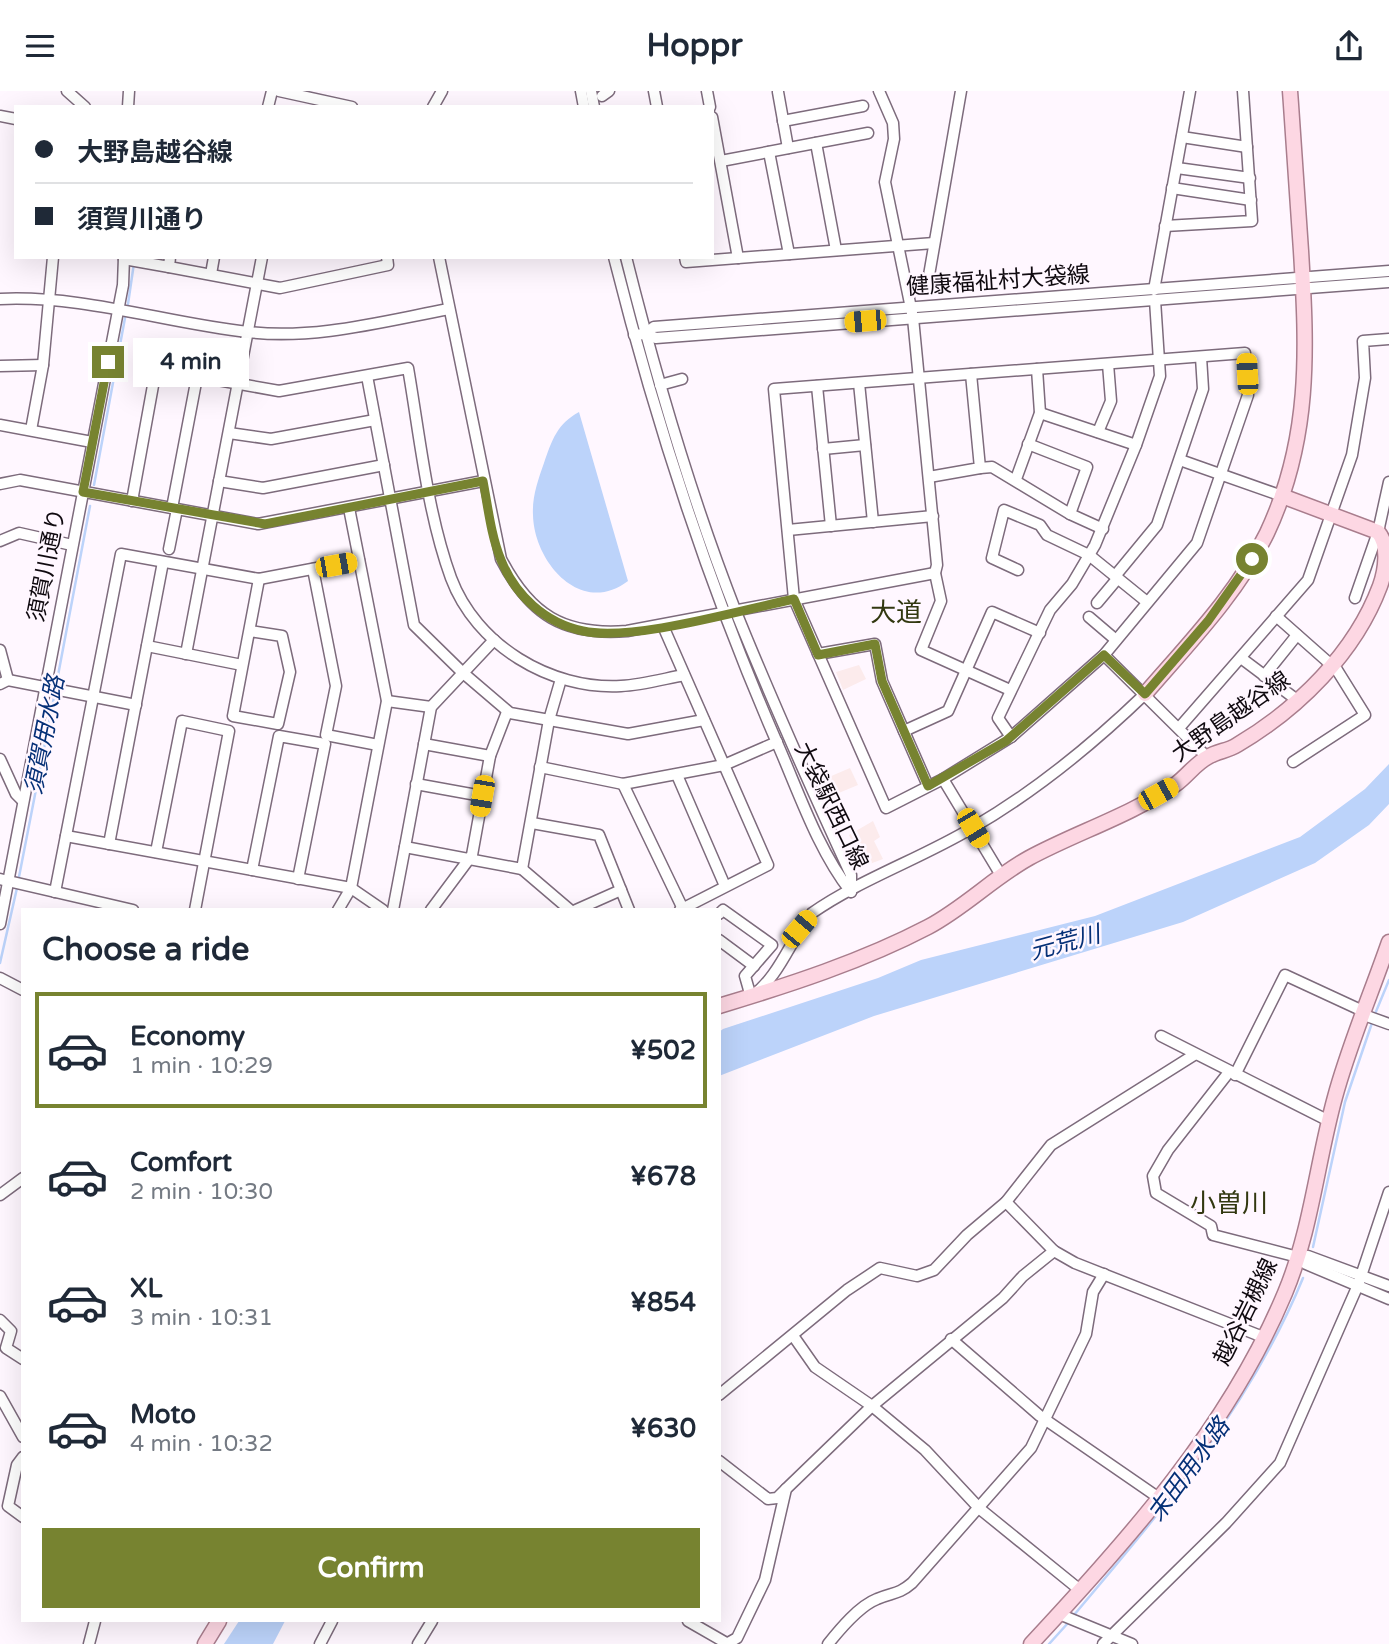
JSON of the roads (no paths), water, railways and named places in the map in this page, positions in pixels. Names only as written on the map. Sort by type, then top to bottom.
[{"type":"main road","points":[[1145,694],[1237,584],[1266,533],[1282,496],[1306,393],[1303,283],[1290,91]]},
{"type":"main road","points":[[1282,496],[1383,534]]},
{"type":"main road","name":"大野島越谷線","points":[[721,1005],[751,997],[927,927],[1027,859],[1088,832],[1176,784],[1207,757],[1234,747],[1297,700],[1332,666],[1375,599],[1388,558],[1383,534]]},
{"type":"main road","name":"越谷岩槻線","points":[[1031,1644],[1067,1618],[1080,1590],[1135,1532],[1224,1407],[1264,1337],[1298,1257],[1329,1121],[1373,1018],[1389,942]]},
{"type":"main road","points":[[205,1644],[218,1622]]},
{"type":"street","points":[[67,91],[83,105]]},
{"type":"street","points":[[279,91],[317,103],[334,105]]},
{"type":"street","points":[[878,91],[893,123],[894,139],[885,182],[912,313],[933,516],[935,573],[941,601],[921,650],[1010,690]]},
{"type":"street","points":[[928,281],[961,91]]},
{"type":"street","points":[[1011,737],[998,718],[1050,610],[1072,584],[1103,529],[1160,376],[1154,295],[1191,91]]},
{"type":"street","points":[[1165,226],[1252,221],[1243,91]]},
{"type":"street","points":[[778,92],[788,148]]},
{"type":"street","points":[[783,121],[863,106]]},
{"type":"street","points":[[714,127],[738,258]]},
{"type":"street","points":[[721,161],[868,133]]},
{"type":"street","points":[[1182,137],[1247,147]]},
{"type":"street","points":[[816,143],[836,250]]},
{"type":"street","points":[[769,152],[789,254]]},
{"type":"street","points":[[1177,168],[1250,178]]},
{"type":"street","points":[[1172,188],[1251,200]]},
{"type":"street","points":[[685,259],[686,262],[934,243]]},
{"type":"street","points":[[31,430],[43,365],[53,259]]},
{"type":"street","name":"須賀川通り","points":[[0,924],[5,880],[23,801],[118,309],[124,259]]},
{"type":"street","points":[[136,259],[170,262],[211,274],[280,288],[388,265],[387,259]]},
{"type":"street","points":[[211,274],[214,259]]},
{"type":"street","points":[[186,654],[262,259]]},
{"type":"street","points":[[439,259],[501,559],[527,601],[561,624],[583,631],[604,633],[663,626],[935,573]]},
{"type":"street","name":"大袋駅西口線","points":[[615,259],[736,611],[851,875],[850,891]]},
{"type":"street","name":"大袋駅西口線","points":[[626,259],[640,334],[671,462],[723,614],[838,876],[850,891]]},
{"type":"street","points":[[1303,283],[1389,271]]},
{"type":"street","points":[[1303,283],[1389,282]]},
{"type":"street","name":"健康福祉村大袋線","points":[[640,334],[654,327],[912,313],[1303,283]]},
{"type":"street","points":[[0,299],[51,299],[248,332],[321,331],[449,309]]},
{"type":"street","points":[[1179,728],[1308,580],[1352,455],[1365,378],[1363,341],[1389,339]]},
{"type":"street","points":[[1245,353],[1248,395],[1197,543],[1104,655],[1011,737],[943,779],[886,808],[794,599],[774,389],[1201,357],[1245,353]]},
{"type":"street","points":[[1097,603],[1157,525],[1203,389],[1201,357]]},
{"type":"street","points":[[1098,432],[1111,401],[1108,363]]},
{"type":"street","points":[[0,366],[43,365]]},
{"type":"street","points":[[132,501],[156,369],[279,391],[408,368],[441,543],[455,587],[473,617],[494,640],[518,659],[561,679],[621,686],[684,675]]},
{"type":"street","points":[[1016,479],[1040,413],[1037,369]]},
{"type":"street","points":[[971,374],[980,468]]},
{"type":"street","points":[[367,376],[414,625],[507,712],[628,734],[704,720]]},
{"type":"street","points":[[169,549],[197,377]]},
{"type":"street","points":[[660,385],[682,379]]},
{"type":"street","points":[[859,383],[873,522]]},
{"type":"street","points":[[817,386],[831,526]]},
{"type":"street","points":[[1040,413],[1136,445]]},
{"type":"street","points":[[229,433],[271,439],[375,421]]},
{"type":"street","points":[[0,425],[92,442]]},
{"type":"street","points":[[1028,444],[1087,467],[1070,514]]},
{"type":"street","points":[[823,449],[865,445]]},
{"type":"street","points":[[1180,460],[1282,496]]},
{"type":"street","points":[[219,481],[263,488],[384,465]]},
{"type":"street","points":[[929,477],[992,467],[1016,479],[1070,514],[1103,529]]},
{"type":"street","points":[[0,484],[20,480],[265,524],[483,481]]},
{"type":"street","points":[[1375,599],[1357,594],[1383,534],[1389,482]]},
{"type":"street","points":[[339,908],[351,888],[387,701],[349,508]]},
{"type":"street","points":[[1018,570],[992,558],[1004,510],[1040,525],[1047,534],[1089,555],[1147,602]]},
{"type":"street","points":[[788,530],[933,516]]},
{"type":"street","points":[[0,541],[19,533],[72,545]]},
{"type":"street","points":[[55,892],[121,554],[259,579],[359,560]]},
{"type":"street","points":[[109,843],[163,562]]},
{"type":"street","points":[[313,569],[335,686],[326,735],[378,745]]},
{"type":"street","points":[[250,631],[282,636],[290,672],[278,724],[233,716],[259,579]]},
{"type":"street","points":[[904,731],[948,711],[992,612],[1040,632]]},
{"type":"street","points":[[1276,616],[1332,666],[1366,715],[1293,762]]},
{"type":"street","points":[[1089,618],[1116,640]]},
{"type":"street","points":[[663,626],[768,866],[683,908]]},
{"type":"street","points":[[1264,676],[1297,635]]},
{"type":"street","points":[[393,908],[431,707],[494,640]]},
{"type":"street","points":[[818,655],[875,644],[882,681],[928,786]]},
{"type":"street","points":[[147,646],[242,665]]},
{"type":"street","points":[[0,650],[4,682],[45,687],[136,705]]},
{"type":"street","points":[[1104,655],[1207,757]]},
{"type":"street","points":[[1241,658],[1297,700]]},
{"type":"street","points":[[522,869],[549,720],[561,679]]},
{"type":"street","points":[[721,912],[723,910],[772,945],[744,976],[751,997],[770,981],[799,929],[812,913],[973,828],[1050,778],[1145,694]]},
{"type":"street","points":[[387,701],[431,707]]},
{"type":"street","points":[[433,908],[470,859],[490,756],[507,712]]},
{"type":"street","points":[[156,852],[182,721],[229,731],[195,908]]},
{"type":"street","points":[[252,870],[279,736],[325,744],[298,879]]},
{"type":"street","points":[[540,767],[624,783],[724,765],[777,742]]},
{"type":"street","points":[[424,744],[490,756]]},
{"type":"street","points":[[0,759],[16,794],[23,801]]},
{"type":"street","points":[[677,775],[725,886]]},
{"type":"street","points":[[943,779],[1002,877]]},
{"type":"street","points":[[624,783],[681,908]]},
{"type":"street","points":[[416,785],[482,796]]},
{"type":"street","points":[[532,823],[599,835],[628,908]]},
{"type":"street","points":[[66,836],[351,888],[380,908]]},
{"type":"street","points":[[405,848],[522,869],[568,908]]},
{"type":"street","points":[[5,880],[124,908]]},
{"type":"street","points":[[580,908],[621,890]]},
{"type":"street","points":[[721,941],[754,966]]},
{"type":"street","points":[[1373,1018],[1285,975],[1232,1073],[1168,1150],[1153,1176],[1156,1193],[1211,1226],[1213,1235],[1298,1257],[1306,1264],[1360,1281],[1389,1286]]},
{"type":"street","points":[[0,978],[21,988]]},
{"type":"street","points":[[1161,1036],[1329,1121]]},
{"type":"street","points":[[721,1393],[794,1337],[847,1290],[880,1268],[917,1276],[934,1270],[967,1235],[1006,1202],[1051,1146],[1194,1055]]},
{"type":"street","points":[[0,1195],[21,1179]]},
{"type":"street","points":[[1107,1640],[1218,1531],[1280,1463],[1360,1281],[1389,1192]]},
{"type":"street","points":[[1006,1202],[1054,1251],[1075,1263],[1264,1337]]},
{"type":"street","points":[[721,1463],[768,1499],[776,1498],[872,1406],[1003,1298],[1023,1276],[1054,1251]]},
{"type":"street","points":[[828,1644],[867,1605],[877,1599],[900,1593],[912,1583],[1031,1448],[1043,1418],[1086,1334],[1093,1292],[1104,1274]]},
{"type":"street","points":[[1360,1281],[1389,1299]]},
{"type":"street","points":[[0,1320],[11,1331],[3,1351],[21,1358]]},
{"type":"street","points":[[794,1337],[815,1367],[872,1406],[925,1450],[980,1509],[1080,1590]]},
{"type":"street","points":[[951,1339],[1043,1418],[1158,1498]]},
{"type":"street","points":[[0,1397],[21,1434]]},
{"type":"street","points":[[21,1460],[8,1506],[21,1516]]},
{"type":"street","points":[[690,1622],[728,1644],[737,1637],[765,1580],[786,1489]]},
{"type":"street","points":[[1067,1618],[1107,1640],[1132,1644]]},
{"type":"street","points":[[89,1644],[95,1622]]},
{"type":"street","points":[[320,1644],[331,1622]]},
{"type":"street","points":[[418,1644],[431,1622]]},
{"type":"water","points":[[579,412],[628,581],[610,590],[593,592],[578,588],[563,579],[551,566],[535,533],[533,502],[547,455],[560,427]]},
{"type":"water","name":"元荒川","points":[[1389,764],[1389,804],[1369,825],[1315,863],[1183,922],[874,1016],[721,1075],[723,1029],[878,978],[921,960],[1095,916],[1300,837],[1365,789]]},
{"type":"water","points":[[238,1622],[284,1622],[273,1644],[224,1644]]},
{"type":"waterway","name":"須賀用水路","points":[[128,304],[134,263]]},
{"type":"waterway","name":"須賀用水路","points":[[94,485],[125,318]]},
{"type":"waterway","name":"須賀用水路","points":[[56,686],[90,506]]},
{"type":"waterway","name":"須賀用水路","points":[[18,882],[55,692]]},
{"type":"waterway","name":"須賀用水路","points":[[0,963],[17,888]]},
{"type":"waterway","name":"末田用水路","points":[[1375,1014],[1389,980]]},
{"type":"waterway","name":"末田用水路","points":[[1313,1247],[1345,1102],[1373,1020]]},
{"type":"waterway","name":"末田用水路","points":[[1074,1615],[1140,1536],[1231,1413],[1258,1370],[1303,1278]]},
{"type":"waterway","name":"末田用水路","points":[[1049,1644],[1068,1623]]},
{"type":"district","name":"大道","points":[[896,612]]},
{"type":"district","name":"小曽川","points":[[1229,1203]]}]
